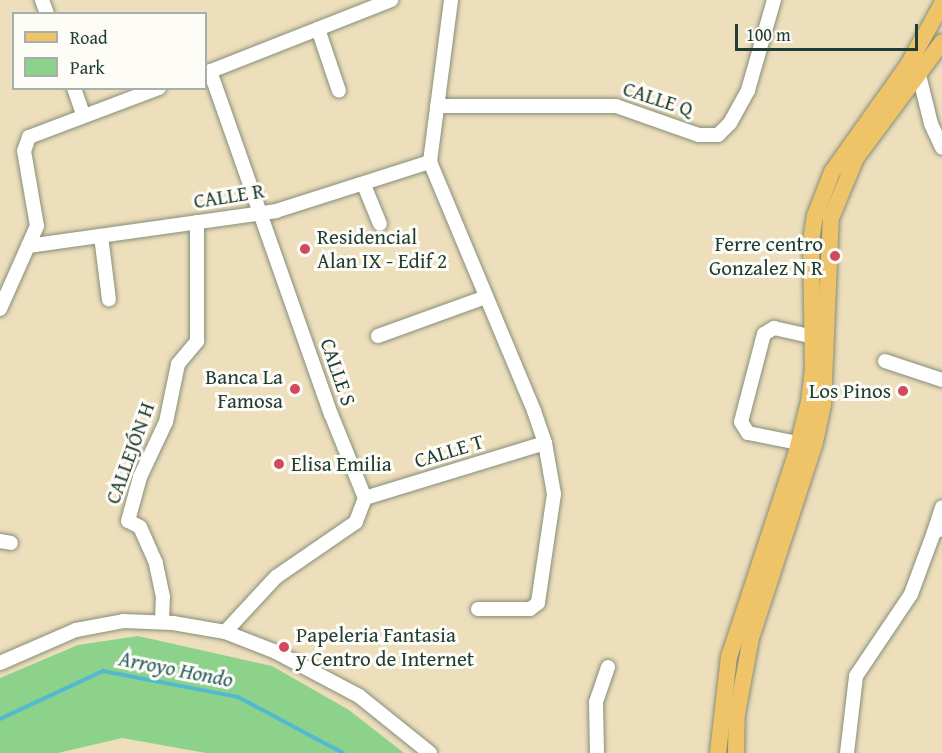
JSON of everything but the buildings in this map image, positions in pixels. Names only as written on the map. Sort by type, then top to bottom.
[{"type":"main road","points":[[736,753],[736,714],[751,638],[815,442],[824,405],[831,218],[856,158],[914,70],[942,4]]},
{"type":"main road","points":[[718,753],[729,657],[809,402],[814,337],[811,241],[820,200],[855,135],[942,42]]},
{"type":"street","points":[[208,72],[391,0]]},
{"type":"street","points":[[451,0],[430,162],[545,443],[554,494],[538,603],[530,609],[478,609]]},
{"type":"street","name":"CALLE Q","points":[[436,106],[616,106],[699,135],[718,135],[730,123],[748,90],[774,0]]},
{"type":"street","points":[[318,28],[339,91]]},
{"type":"street","points":[[914,70],[931,124],[942,148]]},
{"type":"street","name":"CALLE S","points":[[208,72],[261,213],[331,414],[365,498]]},
{"type":"street","points":[[75,90],[83,114]]},
{"type":"street","points":[[0,309],[37,220],[24,151],[29,137],[83,114],[153,90]]},
{"type":"street","name":"CALLE R","points":[[28,246],[261,213],[364,184],[430,162]]},
{"type":"street","points":[[364,184],[380,224]]},
{"type":"street","name":"CALLEJÓN H","points":[[162,622],[163,597],[156,563],[140,527],[128,521],[140,477],[166,422],[178,364],[196,341],[197,222]]},
{"type":"street","points":[[101,236],[109,300]]},
{"type":"street","points":[[378,336],[486,297]]},
{"type":"street","points":[[798,443],[748,433],[741,422],[764,334],[774,328],[814,337]]},
{"type":"street","points":[[885,361],[942,380]]},
{"type":"street","name":"CALLE T","points":[[365,498],[545,443]]},
{"type":"street","points":[[225,632],[276,577],[356,522],[365,498]]},
{"type":"street","points":[[847,753],[856,676],[911,594],[938,531],[942,507]]},
{"type":"street","points":[[0,663],[76,630],[123,621],[162,622],[225,632],[276,652],[359,696],[430,753]]},
{"type":"street","points":[[597,753],[596,702],[608,667]]},
{"type":"green space","points":[[138,636],[272,666],[349,710],[404,753],[206,753],[122,738],[58,753],[0,753],[0,678],[78,645]]},
{"type":"waterway","name":"Arroyo Hondo","points":[[0,719],[103,671],[238,697],[343,753]]},
{"type":"place","name":"Residencial Alan IX - Edif 2","points":[[305,249]]},
{"type":"place","name":"Ferre centro Gonzalez N R","points":[[835,256]]},
{"type":"place","name":"Banca La Famosa","points":[[295,389]]},
{"type":"place","name":"Los Pinos","points":[[903,391]]},
{"type":"place","name":"Elisa Emilia","points":[[279,464]]},
{"type":"place","name":"Papeleria Fantasia y Centro de Internet","points":[[284,647]]}]
